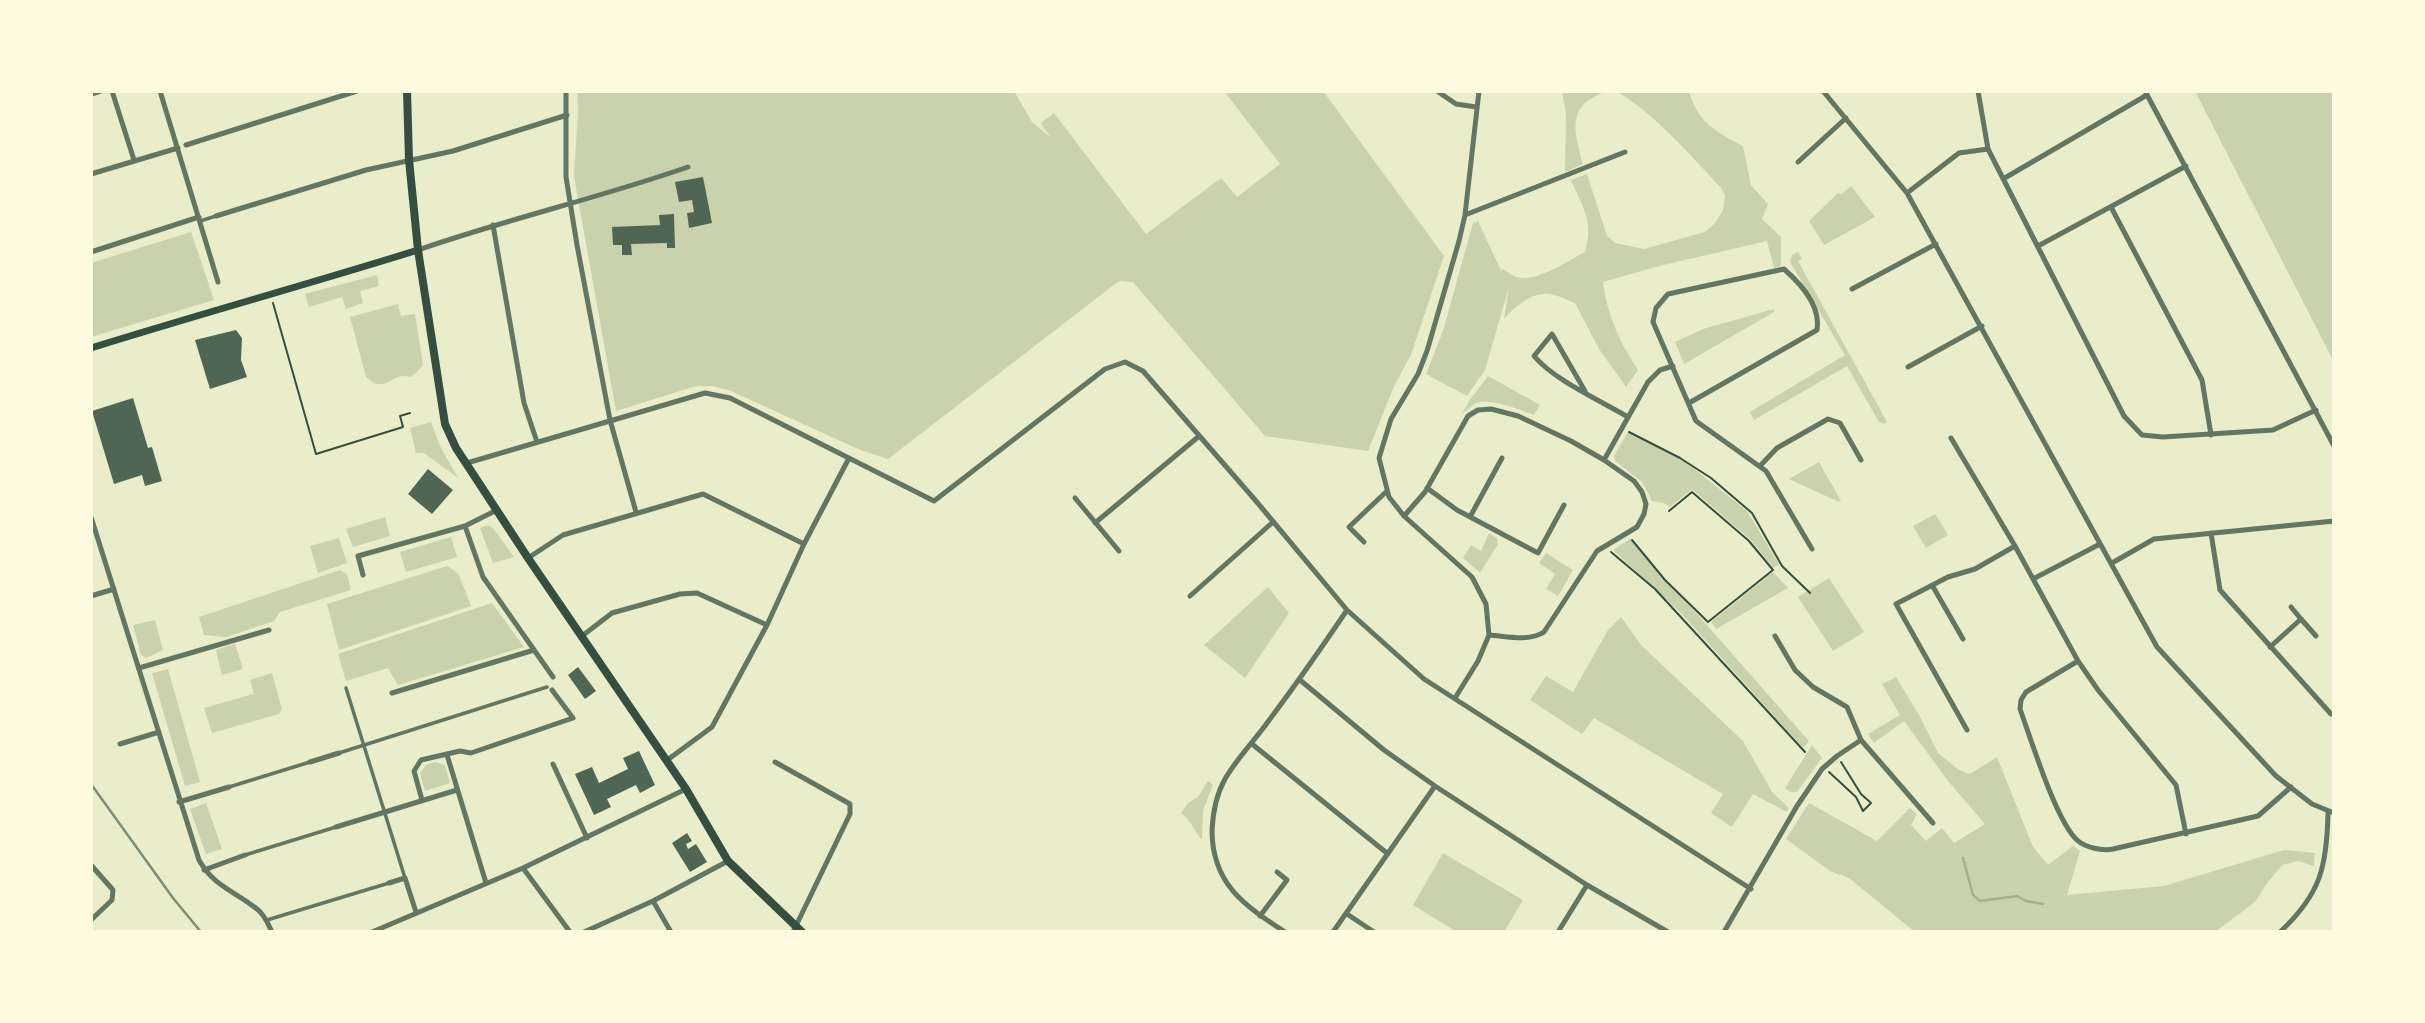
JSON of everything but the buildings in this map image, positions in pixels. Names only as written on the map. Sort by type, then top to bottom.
[{"type":"main road","points":[[407,91],[418,250],[445,424],[528,558],[686,789],[729,861],[797,930]]},
{"type":"main road","points":[[91,348],[177,320],[271,295],[418,250]]},
{"type":"street","points":[[91,95],[103,91]]},
{"type":"street","points":[[112,91],[134,160]]},
{"type":"street","points":[[160,91],[218,282]]},
{"type":"street","points":[[91,174],[357,91]]},
{"type":"street","points":[[566,91],[566,177],[570,202],[610,420],[636,512]]},
{"type":"street","points":[[1437,91],[1457,104],[1476,107]]},
{"type":"street","points":[[1455,698],[1478,661],[1489,635],[1486,604],[1472,577],[1404,516],[1389,497],[1379,458],[1391,419],[1418,374],[1427,351],[1465,215],[1479,91]]},
{"type":"street","points":[[1823,91],[1907,192],[2157,647],[2276,776],[2312,804],[2331,812],[2323,872],[2306,906],[2280,932]]},
{"type":"street","points":[[1978,91],[1987,149],[2124,416],[2142,435],[2163,438],[2273,430],[2316,410]]},
{"type":"street","points":[[2003,179],[2146,93],[2334,446]]},
{"type":"street","points":[[91,252],[366,170],[453,151],[568,115]]},
{"type":"street","points":[[1798,162],[1846,118]]},
{"type":"street","points":[[1907,192],[1959,153],[1987,149]]},
{"type":"street","points":[[1465,215],[1625,152]]},
{"type":"street","points":[[2038,246],[2186,166]]},
{"type":"street","points":[[418,250],[570,202],[627,188],[688,167]]},
{"type":"street","points":[[2111,208],[2202,380],[2211,435]]},
{"type":"street","points":[[493,225],[524,403],[537,442]]},
{"type":"street","points":[[1852,289],[1936,244]]},
{"type":"street","points":[[1689,403],[1817,330],[1815,310],[1799,282],[1784,269],[1668,294],[1656,308],[1653,323],[1696,421],[1766,471],[1812,549]]},
{"type":"street","points":[[1908,367],[1982,326]]},
{"type":"street","points":[[1585,391],[1552,334],[1534,356],[1551,371],[1628,417]]},
{"type":"street","points":[[467,463],[705,393],[730,398],[934,501],[1105,369],[1125,362],[1143,372],[1347,610],[1424,679],[1751,889]]},
{"type":"street","points":[[1604,460],[1648,382],[1660,370],[1673,366]]},
{"type":"street","points":[[1404,516],[1427,488],[1468,416],[1478,410],[1491,409],[1518,416],[1571,441],[1634,481],[1642,492],[1646,504],[1637,527],[1597,551],[1544,632],[1526,637],[1489,635]]},
{"type":"street","points":[[1760,466],[1777,448],[1828,419],[1840,423],[1861,460]]},
{"type":"street","points":[[1096,523],[1198,437]]},
{"type":"street","points":[[1951,438],[2015,546],[2078,661],[2098,690],[2176,785],[2186,834]]},
{"type":"street","points":[[666,761],[712,727],[767,625],[804,544],[849,458]]},
{"type":"street","points":[[1470,517],[1502,458]]},
{"type":"street","points":[[1427,488],[1470,517],[1538,553],[1564,505]]},
{"type":"street","points":[[1364,542],[1349,527],[1387,491]]},
{"type":"street","points":[[528,558],[563,535],[703,494],[804,544]]},
{"type":"street","points":[[1075,498],[1119,551]]},
{"type":"street","points":[[363,575],[358,556],[465,526],[497,510]]},
{"type":"street","points":[[91,517],[199,860],[215,881],[257,908],[271,932]]},
{"type":"street","points":[[2112,563],[2154,539],[2334,521]]},
{"type":"street","points":[[1190,596],[1273,522]]},
{"type":"street","points":[[465,526],[483,578],[553,677]]},
{"type":"street","points":[[2211,533],[2220,590],[2334,715]]},
{"type":"street","points":[[2032,579],[2100,544]]},
{"type":"street","points":[[1967,730],[1896,604],[1948,577],[1975,569],[2015,546]]},
{"type":"street","points":[[1932,585],[1963,639]]},
{"type":"street","points":[[91,596],[114,589]]},
{"type":"street","points":[[582,636],[612,613],[680,594],[696,593],[767,625]]},
{"type":"street","points":[[2291,607],[2316,636]]},
{"type":"street","points":[[1285,932],[1247,907],[1227,885],[1217,867],[1212,848],[1214,805],[1225,779],[1300,680],[1347,610]]},
{"type":"street","points":[[2270,647],[2301,619]]},
{"type":"street","points":[[139,668],[269,630]]},
{"type":"street","points":[[1775,636],[1794,670],[1812,687],[1847,707],[1861,740],[1933,822]]},
{"type":"street","points":[[392,693],[534,650]]},
{"type":"street","points":[[2078,661],[2026,692],[2020,709],[2062,821],[2079,842],[2105,850],[2258,816],[2291,787]]},
{"type":"street","points":[[1300,680],[1384,750],[1436,786],[1587,885],[1668,932]]},
{"type":"street","points":[[346,688],[416,912]]},
{"type":"street","points":[[179,803],[549,688],[573,718],[471,753],[460,751],[421,760],[414,771],[422,800]]},
{"type":"street","points":[[120,744],[159,732]]},
{"type":"street","points":[[1724,932],[1797,806],[1822,769],[1861,740]]},
{"type":"street","points":[[1252,744],[1388,854]]},
{"type":"street","points":[[447,755],[486,883]]},
{"type":"street","points":[[775,762],[849,804],[850,814],[797,930]]},
{"type":"street","points":[[553,764],[587,838]]},
{"type":"street","points":[[1333,932],[1436,786]]},
{"type":"street","points":[[372,932],[587,838],[686,789]]},
{"type":"street","points":[[204,870],[457,790]]},
{"type":"street","points":[[584,932],[653,901],[729,861]]},
{"type":"street","points":[[91,865],[113,890],[112,900],[91,920]]},
{"type":"street","points":[[523,867],[570,932]]},
{"type":"street","points":[[1260,916],[1287,880],[1277,872]]},
{"type":"street","points":[[266,920],[405,878]]},
{"type":"street","points":[[1558,932],[1587,885]]},
{"type":"street","points":[[653,901],[671,932]]},
{"type":"street","points":[[1347,914],[1374,932]]},
{"type":"path","points":[[271,295],[316,454],[403,426],[400,416],[410,413]]},
{"type":"path","points":[[1622,428],[1680,458],[1711,478],[1752,513],[1782,566],[1810,593]]},
{"type":"path","points":[[1627,533],[1665,580],[1708,622],[1773,570],[1749,541],[1692,492],[1669,511]]},
{"type":"path","points":[[1604,547],[1655,589],[1805,752]]},
{"type":"path","points":[[1822,769],[1831,773],[1850,791],[1863,811],[1871,803],[1861,794],[1837,756]]},
{"type":"green space","points":[[577,91],[1014,91],[1032,122],[1050,137],[1041,123],[1054,113],[1146,234],[1221,178],[1237,197],[1280,164],[1224,91],[1323,91],[1444,256],[1411,355],[1395,384],[1368,451],[1265,436],[1133,282],[1119,281],[888,459],[858,449],[731,391],[713,386],[696,386],[616,411],[574,177]]},
{"type":"green space","points":[[1562,91],[1608,91],[1595,96],[1579,110],[1576,129],[1583,164],[1565,172],[1566,113]]},
{"type":"green space","points":[[1614,91],[1689,91],[1702,118],[1724,136],[1743,146],[1751,185],[1768,204],[1762,219],[1781,237],[1781,266],[1774,268],[1767,241],[1603,282],[1615,328],[1638,370],[1626,387],[1599,349],[1575,303],[1554,295],[1542,294],[1523,302],[1504,319],[1509,287],[1485,370],[1467,396],[1426,374],[1443,331],[1473,223],[1478,221],[1503,275],[1501,268],[1514,276],[1529,278],[1545,273],[1585,252],[1588,223],[1571,180],[1587,174],[1607,236],[1615,243],[1644,249],[1705,232],[1715,223],[1723,210],[1725,196],[1722,189],[1656,121]]},
{"type":"green space","points":[[2195,91],[2334,91],[2334,362]]},
{"type":"green space","points":[[1851,186],[1875,217],[1824,245],[1809,221],[1838,193],[1842,194]]},
{"type":"green space","points":[[191,232],[214,300],[91,337],[91,263]]},
{"type":"green space","points":[[1798,252],[1802,259],[1798,261],[1887,422],[1884,424],[1879,422],[1847,366],[1754,420],[1750,412],[1845,355],[1790,262],[1792,255]]},
{"type":"green space","points":[[377,275],[379,286],[360,291],[363,303],[346,309],[342,297],[309,307],[305,294]]},
{"type":"green space","points":[[398,304],[401,316],[415,314],[423,365],[410,377],[398,377],[379,384],[366,377],[350,317]]},
{"type":"green space","points":[[1774,309],[1774,312],[1684,364],[1675,342],[1703,329]]},
{"type":"green space","points":[[1488,376],[1540,405],[1534,415],[1489,402],[1474,404],[1462,414]]},
{"type":"green space","points":[[431,422],[440,446],[458,478],[424,453],[416,453],[410,428]]},
{"type":"green space","points":[[1628,432],[1687,463],[1747,511],[1779,564],[1773,568],[1752,541],[1692,489],[1670,507],[1652,501],[1642,482],[1615,461],[1614,456]]},
{"type":"green space","points":[[1819,462],[1841,501],[1789,479]]},
{"type":"green space","points":[[1935,514],[1948,535],[1926,548],[1913,526]]},
{"type":"green space","points":[[385,517],[390,536],[353,547],[346,529]]},
{"type":"green space","points":[[488,525],[494,529],[514,557],[493,563],[480,528]]},
{"type":"green space","points":[[1489,533],[1497,538],[1498,544],[1480,573],[1463,558],[1471,545],[1481,551]]},
{"type":"green space","points":[[451,537],[457,557],[406,572],[400,552]]},
{"type":"green space","points":[[339,538],[347,563],[318,573],[310,546]]},
{"type":"green space","points":[[1630,539],[1809,741],[1803,748],[1680,612],[1613,550]]},
{"type":"green space","points":[[1546,553],[1573,570],[1558,596],[1546,589],[1555,574],[1539,563]]},
{"type":"green space","points":[[447,566],[458,573],[471,606],[339,650],[327,604]]},
{"type":"green space","points":[[340,570],[347,574],[351,590],[280,612],[274,621],[226,637],[204,635],[199,617]]},
{"type":"green space","points":[[1773,572],[1788,588],[1716,629],[1711,622]]},
{"type":"green space","points":[[1829,578],[1864,632],[1833,651],[1798,597]]},
{"type":"green space","points":[[1268,587],[1289,613],[1245,678],[1204,645]]},
{"type":"green space","points":[[492,603],[524,647],[398,685],[388,668],[346,681],[338,654]]},
{"type":"green space","points":[[1621,617],[1641,645],[1743,741],[1772,792],[1788,807],[1787,812],[1753,794],[1732,827],[1711,813],[1723,794],[1594,718],[1582,734],[1530,700],[1546,676],[1573,692],[1608,630]]},
{"type":"green space","points":[[155,620],[163,650],[146,658],[141,655],[133,625]]},
{"type":"green space","points":[[235,644],[243,669],[222,675],[216,650]]},
{"type":"green space","points":[[168,669],[200,782],[185,786],[152,673]]},
{"type":"green space","points":[[272,673],[282,709],[279,714],[212,733],[204,708],[254,694],[250,680]]},
{"type":"green space","points":[[1896,677],[1938,753],[1959,770],[1970,774],[1997,757],[2033,847],[2048,865],[2073,846],[2080,851],[2067,895],[2164,886],[2284,850],[2315,853],[2314,866],[2298,861],[2282,865],[2255,902],[2215,932],[1915,932],[1849,878],[1830,871],[1786,839],[1809,803],[1877,841],[1910,808],[1917,814],[1911,825],[1926,841],[1942,828],[1954,843],[1985,824],[1948,781],[1904,721],[1874,743],[1868,734],[1900,715],[1882,684]]},
{"type":"green space","points":[[1812,745],[1822,758],[1797,792],[1790,792],[1785,788]]},
{"type":"green space","points":[[435,762],[445,765],[450,783],[425,791],[420,773],[426,765]]},
{"type":"green space","points":[[1208,781],[1213,785],[1203,810],[1202,840],[1181,813],[1188,803],[1198,797]]},
{"type":"green space","points":[[206,803],[222,849],[206,854],[190,809]]},
{"type":"green space","points":[[1443,853],[1523,900],[1504,932],[1457,932],[1413,905]]},
{"type":"waterway","points":[[1963,858],[1973,895],[1980,901],[2017,896],[2026,901],[2043,904]]},
{"type":"railway","points":[[91,784],[173,898],[201,932]]}]
